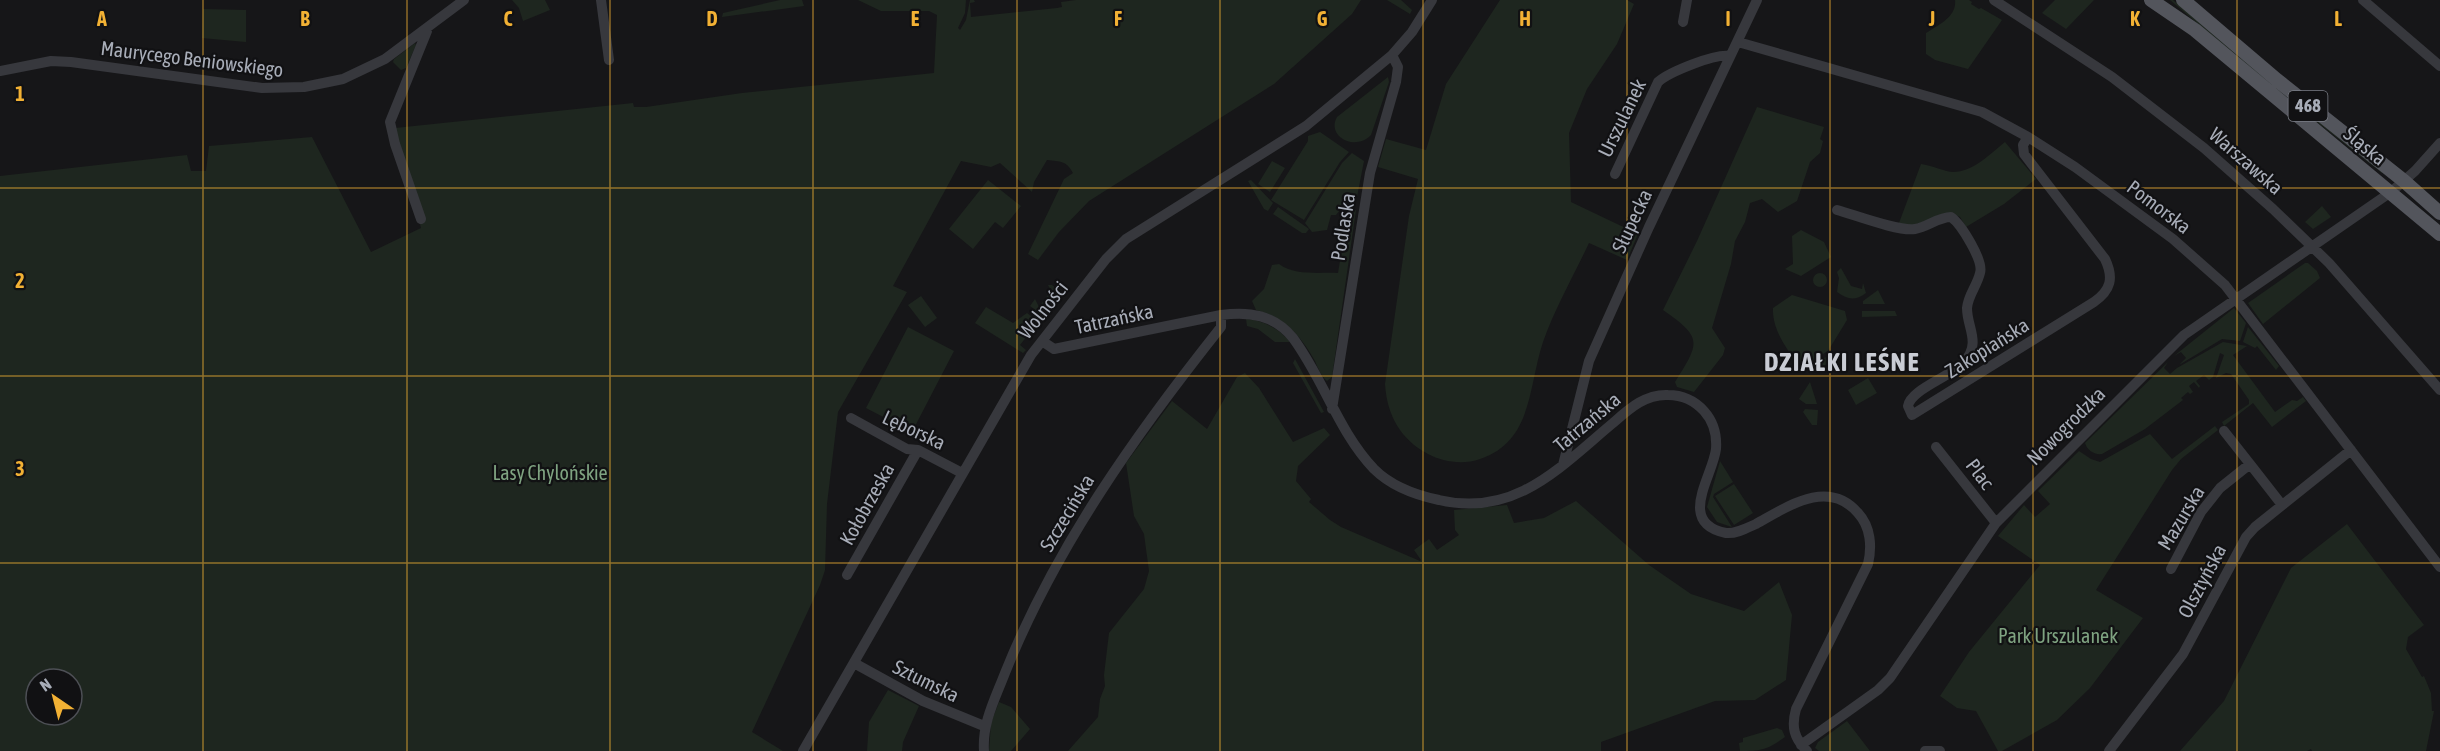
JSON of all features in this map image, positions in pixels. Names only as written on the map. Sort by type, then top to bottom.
[{"type":"main road","name":"Śląska","points":[[2151,0],[2194,30],[2440,234]]},
{"type":"main road","points":[[2160,0],[2194,30]]},
{"type":"main road","name":"Śląska","points":[[2184,0],[2301,100],[2404,181],[2440,213]]},
{"type":"street","name":"Maurycego Beniowskiego","points":[[0,70],[51,61],[71,62],[262,88],[285,89],[343,79],[385,60],[464,0]]},
{"type":"street","points":[[601,0],[609,60]]},
{"type":"street","name":"Wolności","points":[[802,751],[1031,355],[1106,259],[1126,239],[1306,126],[1392,55],[1412,32],[1432,0]]},
{"type":"street","points":[[1683,22],[1687,0]]},
{"type":"street","name":"Słupecka","points":[[1563,465],[1589,361],[1649,227],[1757,0]]},
{"type":"street","name":"Warszawska","points":[[1994,0],[2112,77],[2175,124],[2273,209],[2312,246],[2440,390]]},
{"type":"street","points":[[2363,0],[2440,66]]},
{"type":"street","points":[[422,219],[391,131],[390,122],[427,29]]},
{"type":"street","name":"Pomorska","points":[[1737,42],[1982,112],[2068,162],[2152,223],[2236,297],[2440,567]]},
{"type":"street","name":"Podlaska","points":[[1332,409],[1370,173],[1396,82],[1398,67],[1392,55]]},
{"type":"street","name":"Urszulanek","points":[[1615,174],[1658,82],[1667,76],[1716,57],[1730,56]]},
{"type":"street","name":"Zakopiańska","points":[[1837,210],[1907,230],[1924,227],[1945,217],[1951,217],[1965,235],[1980,262],[1980,274],[1968,305],[1968,319],[1974,341],[1971,352],[1953,372],[1911,397],[1908,406],[1912,415],[2094,302],[2105,293],[2110,284],[2111,275],[2105,259],[2024,154],[2023,145],[2028,137]]},
{"type":"street","name":"Nowogrodzka","points":[[1804,748],[1890,678],[1996,523],[2184,335],[2391,192],[2440,143]]},
{"type":"street","name":"Tatrzańska","points":[[1042,341],[1054,349],[1221,315],[1255,314],[1282,327],[1299,346],[1347,434],[1380,475],[1412,493],[1442,501],[1474,504],[1505,499],[1536,486],[1633,406],[1650,397],[1671,395],[1688,398],[1700,407],[1715,432],[1714,458],[1699,504],[1702,516],[1713,528],[1725,532],[1739,531],[1802,499],[1818,496],[1847,503],[1860,515],[1868,532],[1870,554],[1868,564],[1796,709],[1793,725],[1796,738],[1804,748]]},
{"type":"street","name":"Szczecińska","points":[[984,751],[984,726],[1025,623],[1115,468],[1221,327],[1221,315]]},
{"type":"street","name":"Lęborska","points":[[851,418],[907,449],[918,450],[962,473]]},
{"type":"street","points":[[2224,431],[2282,505]]},
{"type":"street","name":"Plac","points":[[1936,447],[1996,523]]},
{"type":"street","name":"Kołobrzeska","points":[[847,575],[918,450]]},
{"type":"street","name":"Olsztyńska","points":[[2109,751],[2183,654],[2246,537],[2351,450]]},
{"type":"street","name":"Mazurska","points":[[2172,569],[2201,512],[2220,488],[2250,464]]},
{"type":"street","name":"Sztumska","points":[[854,663],[923,701],[984,726]]},
{"type":"street","points":[[1925,751],[1940,751]]},
{"type":"green space","points":[[512,0],[545,0],[550,10],[523,21],[519,8]]},
{"type":"green space","points":[[780,0],[802,0],[804,6],[722,17],[723,13]]},
{"type":"green space","name":"Lasy Chylońskie","points":[[858,0],[966,0],[965,13],[958,28],[960,30],[966,20],[970,0],[975,2],[970,3],[971,17],[1057,8],[1062,7],[1061,2],[1076,0],[1361,0],[1352,14],[1274,84],[1089,201],[1059,232],[1038,260],[1028,254],[1064,179],[1073,173],[1068,166],[1063,162],[1047,160],[1034,182],[1032,192],[1000,163],[991,167],[961,161],[893,286],[907,292],[838,412],[827,504],[825,570],[752,732],[783,751],[0,751],[0,176],[187,155],[191,171],[206,171],[209,146],[312,137],[371,252],[421,228],[395,128],[633,103],[634,107],[646,107],[742,93],[934,73],[937,15],[929,11],[881,11]]},
{"type":"green space","points":[[1387,0],[1401,0],[1412,10],[1410,14]]},
{"type":"green space","points":[[1500,0],[1627,0],[1634,4],[1617,44],[1587,89],[1569,133],[1571,202],[1638,234],[1627,260],[1589,243],[1543,342],[1526,411],[1519,426],[1510,439],[1497,451],[1474,461],[1453,462],[1428,454],[1410,441],[1392,416],[1386,395],[1385,384],[1409,216],[1418,179],[1378,167],[1386,139],[1426,150],[1446,84]]},
{"type":"green space","points":[[1955,0],[1969,0],[1979,9],[2002,20],[1968,69],[1935,60],[1926,54],[1926,33],[1950,16]]},
{"type":"green space","points":[[2055,0],[2094,0],[2066,29],[2042,13]]},
{"type":"green space","points":[[2170,0],[2173,0],[2297,105],[2383,171],[2382,173],[2272,87]]},
{"type":"green space","points":[[203,9],[246,10],[246,42],[202,38]]},
{"type":"green space","points":[[415,43],[406,68],[401,70],[393,62],[394,59]]},
{"type":"green space","points":[[1388,77],[1389,82],[1371,135],[1357,142],[1344,140],[1335,130],[1337,117]]},
{"type":"green space","points":[[1757,107],[1824,127],[1820,139],[1823,141],[1820,153],[1810,162],[1797,201],[1778,212],[1762,199],[1750,203],[1745,222],[1735,241],[1731,264],[1712,328],[1725,348],[1723,355],[1694,392],[1677,387],[1675,382],[1693,349],[1691,335],[1685,327],[1663,310],[1697,241]]},
{"type":"green space","points":[[1320,132],[1349,152],[1340,162],[1304,220],[1271,200],[1308,141],[1308,136]]},
{"type":"green space","points":[[2005,142],[2036,179],[2004,204],[1966,227],[1960,217],[1951,213],[1911,226],[1899,223],[1921,164],[1950,172],[1960,171],[1981,162]]},
{"type":"green space","points":[[1352,153],[1364,161],[1356,202],[1347,201],[1336,215],[1331,215],[1327,230],[1312,232],[1305,223],[1342,163]]},
{"type":"green space","points":[[1272,161],[1285,168],[1270,192],[1258,184]]},
{"type":"green space","points":[[988,180],[1021,206],[1003,228],[995,222],[973,249],[949,229]]},
{"type":"green space","points":[[1251,180],[1273,203],[1268,211],[1264,209],[1248,181]]},
{"type":"green space","points":[[2322,206],[2331,217],[2313,229],[2305,222]]},
{"type":"green space","points":[[1278,207],[1309,229],[1306,233],[1302,233],[1273,214]]},
{"type":"green space","points":[[1347,209],[1356,210],[1332,377],[1327,381],[1298,336],[1275,317],[1256,310],[1252,301],[1264,289],[1272,265],[1279,264],[1300,272],[1338,273],[1347,218],[1342,215]]},
{"type":"green space","points":[[1801,230],[1824,242],[1831,257],[1801,276],[1785,269],[1793,264],[1792,236]]},
{"type":"green space","points":[[2305,263],[2317,271],[2320,278],[2263,324],[2248,303]]},
{"type":"green space","points":[[1841,268],[1851,286],[1862,289],[1863,283],[1866,293],[1852,299],[1837,292],[1839,278],[1837,272]]},
{"type":"green space","points":[[1820,273],[1825,275],[1827,280],[1825,285],[1820,287],[1815,285],[1813,280],[1815,275]]},
{"type":"green space","points":[[1048,285],[1052,285],[1064,295],[1051,312],[1044,316],[1030,306],[1035,299],[1039,307],[1051,291]]},
{"type":"green space","points":[[1878,290],[1885,304],[1863,304],[1863,301]]},
{"type":"green space","points":[[1792,295],[1845,311],[1847,320],[1828,351],[1800,368],[1782,340],[1773,316],[1773,308]]},
{"type":"green space","points":[[921,296],[937,318],[925,327],[908,305]]},
{"type":"green space","points":[[986,307],[1013,323],[1027,313],[1038,322],[1020,345],[1026,350],[1023,353],[975,323]]},
{"type":"green space","points":[[2234,308],[2246,323],[2240,341],[2222,339],[2179,365],[2186,358],[2181,352],[2174,356]]},
{"type":"green space","points":[[1862,311],[1895,311],[1897,316],[1862,317]]},
{"type":"green space","points":[[1246,319],[1270,326],[1290,342],[1275,342],[1258,329],[1247,326]]},
{"type":"green space","points":[[908,327],[954,351],[912,432],[866,408]]},
{"type":"green space","points":[[2248,327],[2279,366],[2276,370],[2257,346],[2255,348],[2243,342]]},
{"type":"green space","points":[[2223,342],[2247,346],[2233,355],[2275,412],[2292,400],[2297,401],[2303,397],[2306,401],[2272,427],[2253,403],[2224,426],[2222,422],[2249,404],[2249,400],[2231,374],[2226,373],[2216,378],[2224,355],[2220,353],[2213,377],[2209,380],[2204,375],[2196,381],[2199,388],[2194,382],[2189,386],[2193,392],[2190,394],[2188,392],[2181,398],[2183,400],[2145,429],[2102,454],[2091,452],[2087,448],[2085,443],[2168,362],[2164,368],[2170,374]]},
{"type":"green space","points":[[1826,357],[1829,363],[1810,373],[1806,367]]},
{"type":"green space","points":[[1295,359],[1324,412],[1321,413],[1293,363]]},
{"type":"green space","points":[[1245,373],[1259,388],[1293,442],[1324,428],[1330,435],[1298,466],[1296,481],[1311,499],[1309,502],[1341,527],[1420,561],[1414,550],[1429,539],[1437,550],[1459,535],[1455,530],[1454,510],[1507,505],[1514,523],[1544,518],[1576,501],[1649,565],[1691,594],[1744,611],[1779,582],[1792,615],[1786,680],[1755,700],[1715,701],[1601,742],[1601,751],[1068,751],[1098,717],[1100,699],[1105,686],[1104,675],[1109,633],[1144,589],[1149,571],[1144,534],[1134,516],[1126,463],[1172,401],[1207,429],[1237,377]]},
{"type":"green space","points":[[1868,378],[1877,393],[1856,405],[1848,390]]},
{"type":"green space","points":[[1810,382],[1817,404],[1806,404],[1799,399]]},
{"type":"green space","points":[[1805,409],[1818,410],[1817,425],[1812,425],[1803,412]]},
{"type":"green space","name":"Park Urszulanek","points":[[2215,426],[2218,430],[2181,459],[2172,470],[2096,590],[2143,618],[2090,688],[2057,720],[2002,751],[1998,751],[1976,711],[1957,708],[1940,696],[1969,652],[2040,565],[1998,536],[2024,505],[2035,517],[2050,504],[2038,491],[2079,451],[2100,462],[2150,434],[2172,459]]},
{"type":"green space","points":[[1720,461],[1733,482],[1713,497],[1732,527],[1717,522],[1707,507]]},
{"type":"green space","points":[[1734,484],[1753,513],[1734,525],[1715,496]]},
{"type":"green space","points":[[2347,524],[2424,625],[2408,637],[2406,649],[2422,677],[2424,676],[2431,693],[2432,711],[2434,711],[2426,751],[2312,751],[2311,749],[2307,751],[2180,751],[2224,701],[2291,568]]},
{"type":"green space","points":[[888,690],[919,706],[903,742],[902,751],[867,751],[869,722]]},
{"type":"green space","points":[[999,702],[1011,707],[1030,729],[1011,751],[989,751],[991,723]]},
{"type":"green space","points":[[1847,721],[1870,751],[1819,751],[1815,748],[1818,742]]},
{"type":"green space","points":[[1777,728],[1782,730],[1785,737],[1773,745],[1759,750],[1740,751],[1739,743],[1743,742],[1743,738]]},
{"type":"district","name":"DZIAŁKI LEŚNE","points":[[1842,362]]}]
